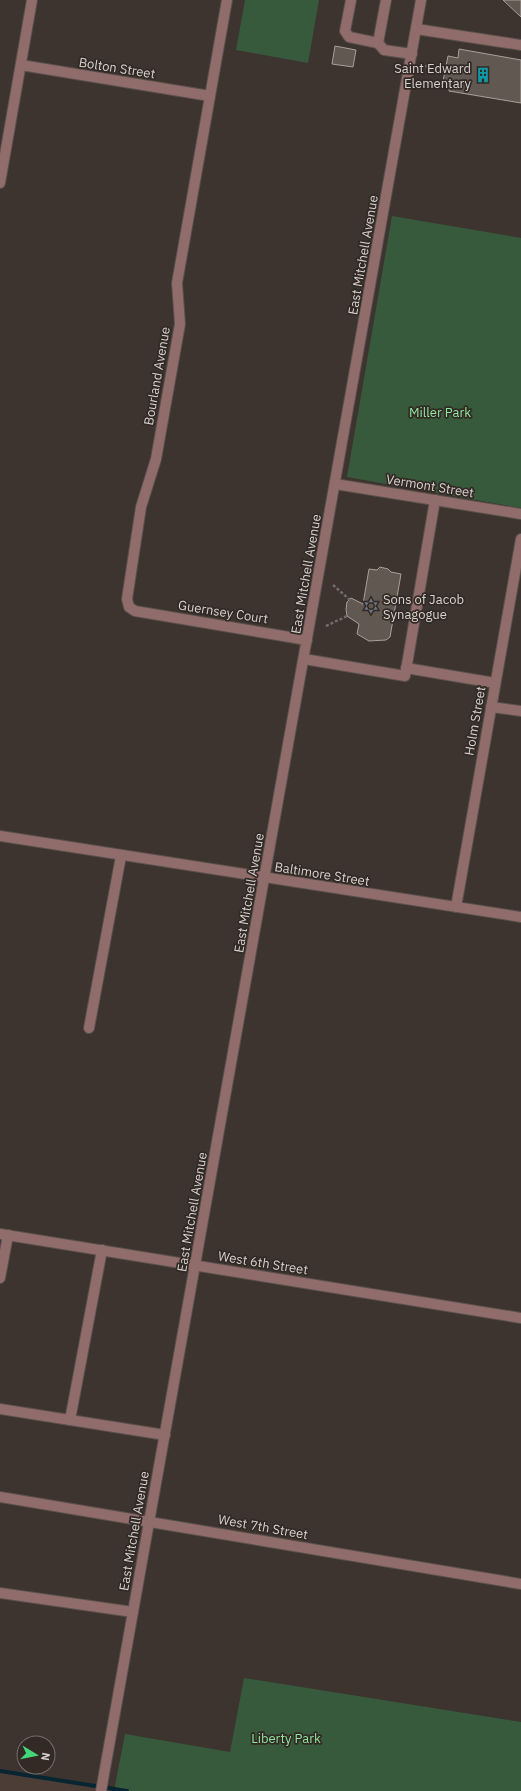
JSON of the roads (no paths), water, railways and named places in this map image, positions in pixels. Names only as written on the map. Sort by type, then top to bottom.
[{"type":"street","points":[[0,183],[32,0]]},
{"type":"street","name":"Bourland Avenue","points":[[135,611],[129,607],[127,599],[129,585],[141,507],[156,459],[180,324],[176,283],[227,0]]},
{"type":"street","points":[[351,0],[345,31],[348,37],[378,43],[384,50],[412,54]]},
{"type":"street","points":[[378,43],[386,0]]},
{"type":"street","name":"East Mitchell Avenue","points":[[101,1791],[422,0]]},
{"type":"street","points":[[416,29],[521,45]]},
{"type":"street","name":"Bolton Street","points":[[21,65],[210,96]]},
{"type":"street","name":"Vermont Street","points":[[335,484],[521,514]]},
{"type":"street","points":[[304,659],[405,676],[435,500]]},
{"type":"street","name":"Holm Street","points":[[456,907],[521,539]]},
{"type":"street","name":"Guernsey Court","points":[[135,611],[307,640]]},
{"type":"street","points":[[406,668],[495,683]]},
{"type":"street","points":[[491,707],[521,711]]},
{"type":"street","name":"Baltimore Street","points":[[0,836],[521,918]]},
{"type":"street","points":[[89,1028],[121,856]]},
{"type":"street","points":[[0,1278],[4,1235]]},
{"type":"street","name":"West 6th Street","points":[[4,1235],[521,1318]]},
{"type":"street","points":[[70,1420],[102,1250]]},
{"type":"street","points":[[0,1409],[165,1435]]},
{"type":"street","name":"West 7th Street","points":[[0,1497],[521,1584]]},
{"type":"street","points":[[0,1593],[133,1612]]},
{"type":"waterway","points":[[0,1771],[127,1791]]},
{"type":"place","name":"Saint Edward Elementary","points":[[483,75]]},
{"type":"place","name":"Sons of Jacob Synagogue","points":[[371,606]]},
{"type":"park label","name":"Miller Park","points":[[440,412]]},
{"type":"park label","name":"Liberty Park","points":[[286,1738]]}]
